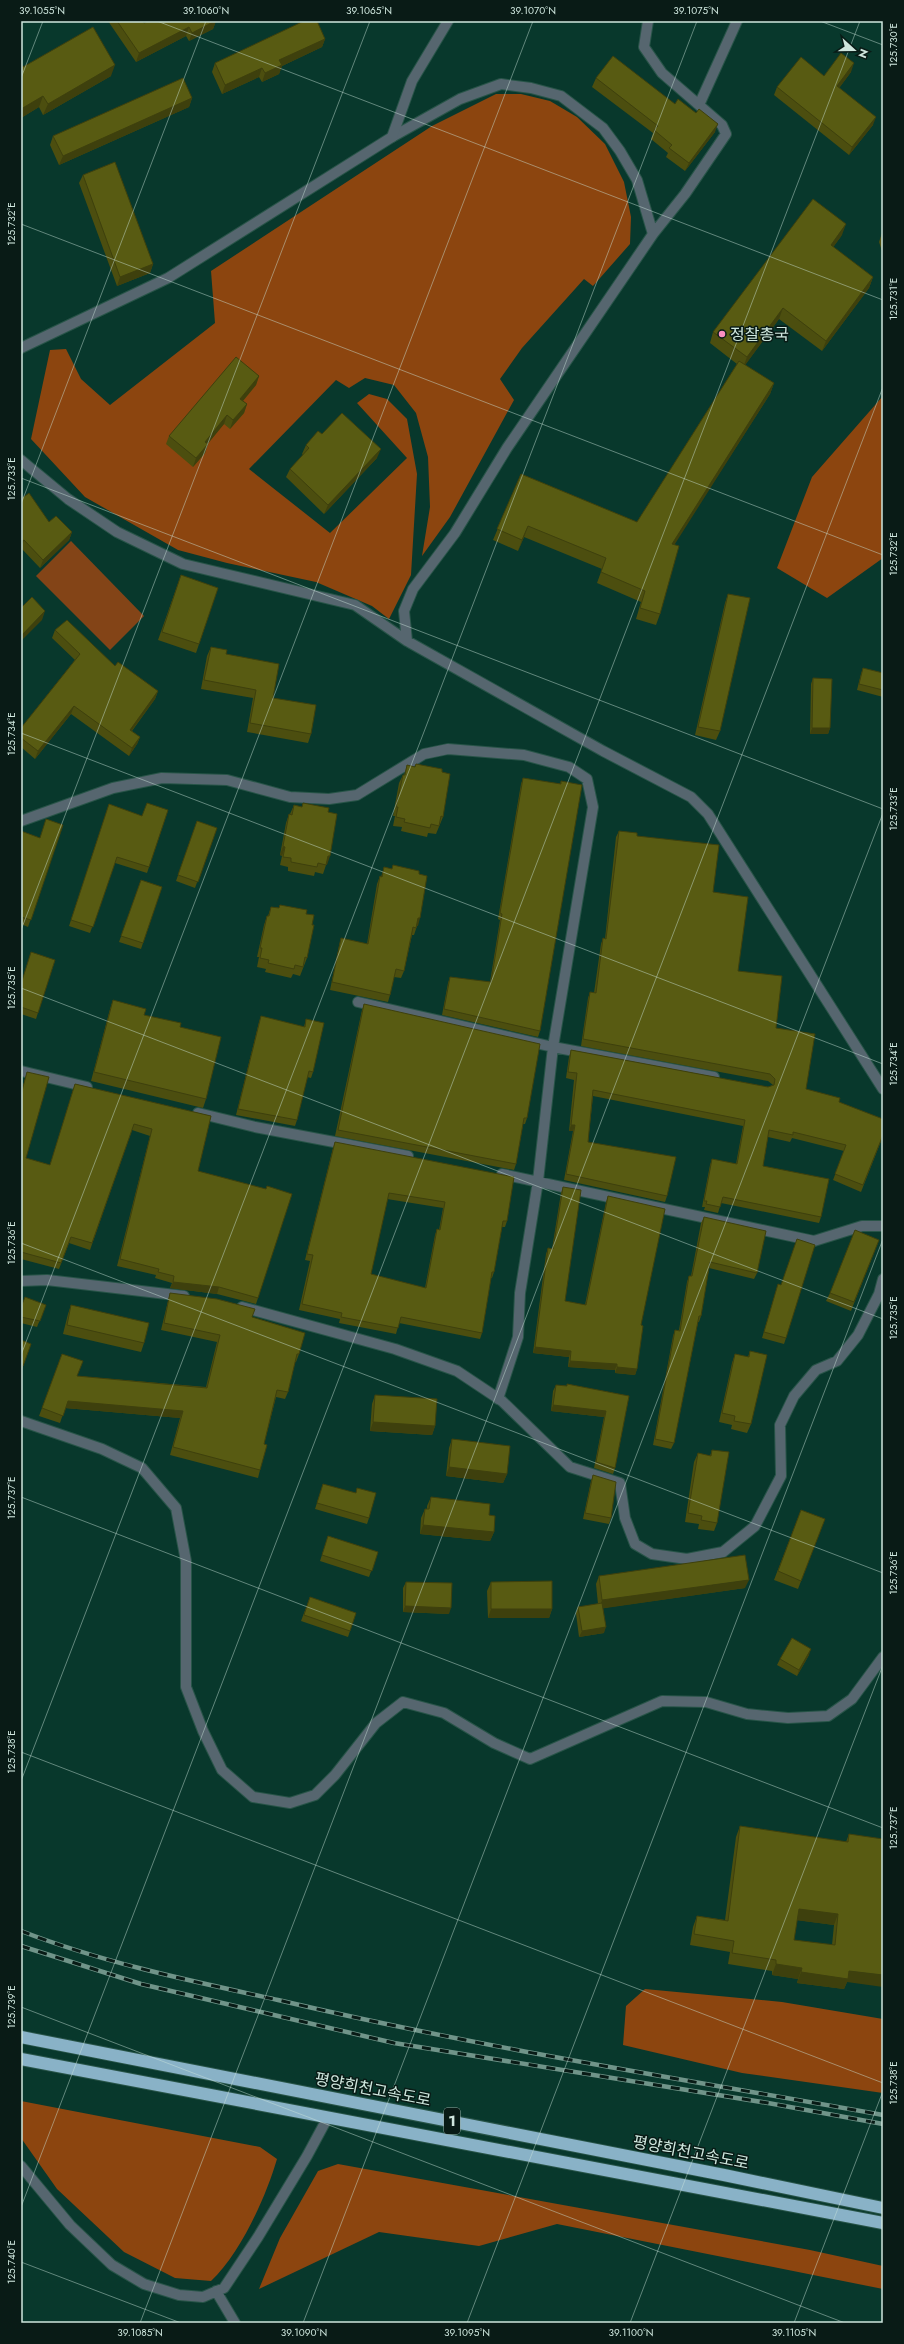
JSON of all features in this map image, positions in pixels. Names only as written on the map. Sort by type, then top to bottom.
[{"type":"highway","name":"평양희천고속도로","points":[[21,2037],[724,2175],[883,2208]]},
{"type":"highway","name":"1","points":[[21,2059],[883,2224]]},
{"type":"street","points":[[392,137],[412,81],[448,21]]},
{"type":"street","points":[[407,641],[404,611],[413,589],[455,533],[507,448],[653,234],[685,194],[726,134],[722,125],[662,73],[644,48],[648,21]]},
{"type":"street","points":[[699,106],[737,21]]},
{"type":"street","points":[[21,348],[168,278],[392,137],[460,99],[501,84],[530,88],[561,96],[604,128],[637,180],[653,234]]},
{"type":"street","points":[[21,460],[68,499],[117,532],[176,560],[354,605],[407,641],[603,752],[691,797],[708,814],[883,1089]]},
{"type":"street","points":[[21,821],[113,788],[162,778],[227,780],[290,797],[328,799],[357,795],[424,754],[448,750],[524,755],[569,767],[586,779],[593,807],[554,1047],[538,1181],[520,1293],[518,1337],[498,1399]]},
{"type":"street","points":[[358,1002],[554,1047],[721,1078]]},
{"type":"street","points":[[21,1071],[96,1089]]},
{"type":"street","points":[[187,1111],[254,1127],[415,1158]]},
{"type":"street","points":[[492,1172],[814,1241],[862,1226],[883,1226]]},
{"type":"street","points":[[231,1304],[395,1349],[457,1371],[498,1399],[570,1467],[620,1483],[625,1518],[635,1544],[652,1554],[687,1559],[723,1552],[755,1526],[781,1476],[780,1425],[794,1396],[816,1370],[837,1361],[858,1335],[879,1294],[883,1279]]},
{"type":"street","points":[[21,1281],[47,1280],[193,1297]]},
{"type":"street","points":[[21,1421],[102,1449],[142,1468],[176,1508],[186,1561],[186,1687],[203,1732],[222,1770],[253,1797],[290,1803],[315,1795],[335,1775],[376,1723],[403,1702],[444,1713],[494,1743],[530,1759],[662,1701],[706,1702],[747,1714],[788,1718],[828,1716],[852,1699],[883,1657]]},
{"type":"street","points":[[21,2166],[70,2225],[112,2265],[144,2284],[179,2295],[203,2297],[224,2288],[258,2237],[307,2156],[328,2117]]},
{"type":"street","points":[[216,2291],[235,2323]]},
{"type":"shaded area","points":[[496,94],[521,94],[550,101],[577,117],[605,144],[624,182],[631,217],[630,244],[593,286],[584,279],[522,348],[500,379],[514,400],[450,517],[422,556],[430,507],[428,457],[416,413],[394,385],[365,378],[349,388],[336,380],[249,469],[330,533],[407,458],[357,403],[369,394],[387,399],[407,419],[417,474],[411,575],[389,619],[372,606],[316,582],[227,563],[178,550],[85,497],[31,439],[50,350],[66,349],[81,379],[110,405],[215,323],[211,271],[432,126]]},
{"type":"shaded area","points":[[883,396],[883,558],[827,598],[777,568],[812,477]]},
{"type":"shaded area","points":[[71,541],[144,616],[110,650],[36,576]]},
{"type":"shaded area","points":[[645,1989],[782,2002],[883,2019],[883,2093],[742,2073],[623,2045],[626,2006]]},
{"type":"shaded area","points":[[21,2101],[260,2147],[277,2159],[266,2190],[251,2224],[242,2241],[222,2270],[211,2281],[175,2278],[124,2252],[57,2189],[21,2138]]},
{"type":"shaded area","points":[[338,2164],[810,2250],[883,2266],[883,2289],[557,2224],[479,2246],[379,2232],[259,2289],[280,2238],[318,2171]]},
{"type":"building","points":[[117,21],[142,21],[144,23],[148,21],[215,21],[192,33],[189,27],[139,53]]},
{"type":"building","points":[[304,21],[317,21],[325,39],[279,60],[282,65],[265,73],[262,68],[225,85],[215,63]]},
{"type":"building","points":[[93,27],[115,65],[48,104],[43,96],[21,109],[21,64],[23,67]]},
{"type":"building","points":[[841,53],[854,63],[837,86],[876,117],[852,147],[777,87],[801,57],[824,76]]},
{"type":"building","points":[[613,56],[675,104],[678,99],[696,113],[699,109],[718,124],[689,163],[669,148],[672,145],[654,130],[658,126],[596,78]]},
{"type":"building","points":[[183,78],[192,98],[63,156],[53,136]]},
{"type":"building","points":[[115,162],[153,264],[120,277],[83,175]]},
{"type":"building","points":[[813,199],[846,224],[831,245],[873,277],[826,341],[783,308],[747,357],[713,332]]},
{"type":"building","points":[[236,357],[259,376],[240,399],[247,404],[233,420],[227,415],[205,442],[208,444],[196,458],[169,436]]},
{"type":"building","points":[[739,361],[774,383],[672,544],[679,546],[660,614],[640,608],[645,591],[601,572],[606,558],[528,526],[522,540],[497,529],[521,474],[637,522]]},
{"type":"building","points":[[342,413],[381,449],[328,505],[290,469],[309,448],[306,445],[318,431],[322,434]]},
{"type":"building","points":[[29,493],[49,522],[56,516],[72,532],[43,560],[24,540],[21,542],[21,499]]},
{"type":"building","points":[[181,575],[218,588],[199,644],[162,632]]},
{"type":"building","points":[[728,594],[750,598],[720,731],[698,727]]},
{"type":"building","points":[[32,597],[45,611],[21,636],[21,608]]},
{"type":"building","points":[[67,620],[115,666],[118,662],[158,691],[130,730],[140,737],[132,748],[74,706],[38,751],[21,738],[21,728],[80,654],[55,630]]},
{"type":"building","points":[[211,647],[227,650],[226,654],[279,664],[273,698],[316,705],[311,734],[250,723],[256,690],[204,680]]},
{"type":"building","points":[[863,668],[883,673],[883,690],[859,684]]},
{"type":"building","points":[[813,678],[832,679],[830,728],[812,728]]},
{"type":"building","points":[[416,764],[442,769],[442,772],[450,774],[443,817],[441,816],[439,826],[431,824],[430,828],[404,822],[405,819],[396,817],[398,807],[396,807],[403,775],[405,775],[407,765],[415,767]]},
{"type":"building","points":[[523,778],[561,784],[561,781],[582,785],[540,1031],[444,1009],[450,977],[491,982],[502,914],[500,913]]},
{"type":"building","points":[[147,803],[168,810],[149,867],[117,857],[93,927],[71,920],[109,804],[142,816]]},
{"type":"building","points":[[303,803],[329,808],[328,812],[337,814],[330,856],[328,856],[326,865],[318,863],[317,867],[291,862],[291,858],[283,857],[285,847],[283,846],[289,814],[292,815],[294,805],[302,807]]},
{"type":"building","points":[[46,819],[63,825],[31,920],[21,917],[21,831],[40,838]]},
{"type":"building","points":[[197,821],[217,828],[198,882],[178,875]]},
{"type":"building","points":[[619,831],[637,833],[637,836],[719,845],[713,892],[748,897],[738,971],[782,976],[776,1028],[815,1034],[806,1089],[840,1098],[839,1102],[883,1119],[883,1135],[863,1185],[835,1174],[846,1145],[793,1132],[793,1135],[769,1130],[763,1166],[829,1179],[821,1217],[723,1197],[720,1207],[706,1204],[707,1201],[704,1201],[712,1159],[737,1164],[745,1120],[593,1090],[588,1142],[676,1157],[667,1196],[566,1174],[575,1125],[571,1125],[577,1073],[568,1072],[571,1050],[768,1087],[774,1085],[775,1079],[770,1074],[583,1039],[590,992],[596,993],[603,938],[606,939]]},
{"type":"building","points":[[393,865],[419,871],[419,874],[427,876],[420,918],[418,918],[416,928],[413,927],[404,971],[396,969],[390,995],[332,982],[341,938],[368,944],[380,876],[382,877],[384,867],[392,869]]},
{"type":"building","points":[[141,880],[162,887],[143,943],[121,936]]},
{"type":"building","points":[[280,905],[307,910],[306,914],[314,915],[312,925],[314,925],[307,958],[305,957],[303,967],[295,965],[294,969],[268,963],[269,960],[260,958],[262,948],[260,948],[267,916],[269,916],[271,907],[279,908]]},
{"type":"building","points":[[31,952],[55,960],[38,1013],[21,1007],[21,984]]},
{"type":"building","points":[[113,1000],[146,1009],[144,1015],[181,1023],[180,1027],[221,1037],[206,1099],[94,1072]]},
{"type":"building","points":[[364,1004],[540,1044],[527,1118],[524,1118],[516,1164],[338,1130]]},
{"type":"building","points":[[261,1016],[305,1027],[306,1019],[324,1023],[313,1072],[309,1071],[297,1120],[238,1109]]},
{"type":"building","points":[[27,1072],[49,1077],[26,1158],[50,1165],[75,1084],[211,1116],[198,1171],[266,1189],[267,1186],[292,1194],[258,1298],[219,1287],[173,1282],[174,1276],[158,1272],[159,1269],[120,1259],[152,1129],[134,1124],[92,1243],[71,1237],[61,1263],[21,1252],[21,1095]]},
{"type":"building","points":[[335,1142],[514,1177],[507,1221],[503,1221],[494,1272],[492,1272],[482,1333],[401,1317],[398,1328],[341,1317],[342,1313],[302,1304],[313,1255],[307,1254]],"holes":[[[389,1193],[445,1202],[440,1230],[437,1229],[426,1288],[371,1274]]]},
{"type":"building","points":[[563,1187],[581,1190],[565,1301],[586,1305],[608,1196],[665,1209],[641,1325],[643,1326],[637,1369],[617,1367],[617,1364],[570,1361],[571,1351],[535,1347],[548,1248],[553,1249]]},
{"type":"building","points":[[704,1217],[766,1231],[757,1273],[710,1262],[701,1316],[699,1316],[674,1443],[655,1439],[675,1330],[680,1331],[689,1276],[692,1276]]},
{"type":"building","points":[[855,1230],[879,1240],[854,1302],[830,1293]]},
{"type":"building","points":[[797,1239],[815,1245],[786,1338],[764,1332],[778,1284],[781,1285]]},
{"type":"building","points":[[170,1293],[217,1299],[255,1309],[252,1317],[305,1333],[299,1354],[297,1354],[288,1392],[277,1390],[264,1444],[267,1445],[260,1470],[173,1447],[183,1411],[68,1401],[63,1416],[42,1408],[62,1354],[83,1361],[77,1376],[207,1388],[220,1335],[164,1323]]},
{"type":"building","points":[[25,1297],[46,1305],[40,1321],[21,1317],[21,1307]]},
{"type":"building","points":[[71,1305],[149,1323],[144,1343],[67,1325]]},
{"type":"building","points":[[21,1340],[31,1344],[23,1366],[21,1365]]},
{"type":"building","points":[[750,1351],[767,1355],[751,1424],[734,1421],[735,1416],[722,1413],[735,1354],[749,1357]]},
{"type":"building","points":[[567,1384],[629,1396],[615,1468],[596,1462],[606,1411],[553,1405],[556,1385],[567,1386]]},
{"type":"building","points":[[375,1395],[437,1399],[435,1426],[373,1422]]},
{"type":"building","points":[[452,1439],[510,1446],[507,1474],[449,1467]]},
{"type":"building","points":[[712,1450],[729,1452],[717,1523],[701,1520],[702,1516],[688,1513],[698,1453],[711,1456]]},
{"type":"building","points":[[593,1475],[616,1482],[611,1518],[585,1513]]},
{"type":"building","points":[[323,1484],[356,1493],[357,1488],[376,1493],[369,1518],[317,1503]]},
{"type":"building","points":[[431,1497],[490,1504],[489,1515],[495,1516],[494,1532],[423,1525],[425,1509],[429,1509]]},
{"type":"building","points":[[801,1510],[825,1519],[801,1581],[778,1571]]},
{"type":"building","points":[[328,1536],[378,1552],[372,1571],[322,1555]]},
{"type":"building","points":[[745,1555],[749,1580],[602,1600],[599,1576]]},
{"type":"building","points":[[552,1581],[552,1609],[491,1609],[491,1582]]},
{"type":"building","points":[[406,1582],[452,1583],[451,1608],[405,1606]]},
{"type":"building","points":[[310,1597],[356,1613],[350,1631],[304,1615]]},
{"type":"building","points":[[602,1603],[606,1627],[582,1631],[578,1607]]},
{"type":"building","points":[[792,1638],[811,1649],[799,1670],[780,1659]]},
{"type":"building","points":[[740,1826],[848,1842],[849,1834],[883,1839],[883,1975],[849,1971],[848,1979],[801,1972],[802,1968],[776,1964],[776,1960],[732,1953],[734,1941],[694,1934],[697,1916],[728,1921]],"holes":[[[799,1909],[838,1914],[835,1945],[794,1940]]]},
{"type":"railway","points":[[21,1931],[84,1953],[116,1962],[213,1986],[353,2017],[504,2048],[883,2115]]},
{"type":"railway","points":[[21,1946],[141,1984],[394,2043],[768,2103],[883,2124]]},
{"type":"place","name":"정찰총국","points":[[722,334]]}]
